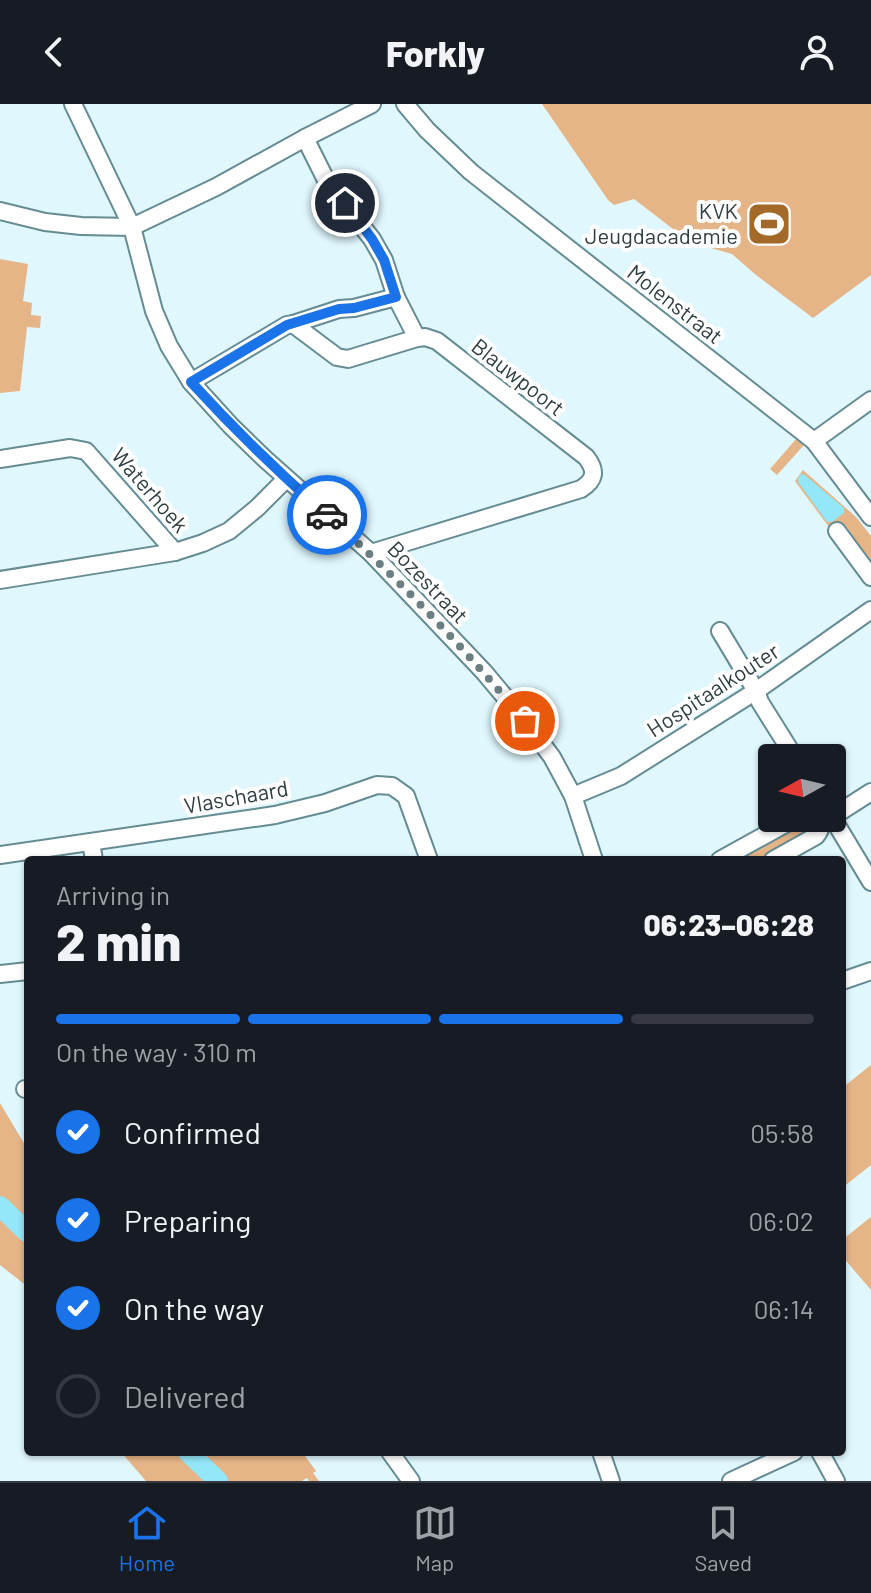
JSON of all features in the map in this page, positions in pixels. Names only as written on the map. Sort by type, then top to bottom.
[{"type":"street","name":"Bozestraat","points":[[73,104],[132,227],[154,311],[169,346],[191,382],[286,479],[371,553],[484,672],[552,757],[573,796],[593,856]]},
{"type":"street","points":[[0,211],[45,222],[132,227],[216,187],[372,104]]},
{"type":"street","name":"Molenstraat","points":[[405,104],[471,172],[814,441],[871,517]]},
{"type":"street","points":[[293,324],[337,357],[348,359],[417,338],[396,297],[384,260],[372,239],[327,182],[305,138]]},
{"type":"street","points":[[191,382],[287,325],[339,309],[396,297]]},
{"type":"street","name":"Blauwpoort","points":[[371,553],[581,489],[590,483],[593,474],[592,465],[586,457],[437,341],[417,338]]},
{"type":"street","points":[[814,441],[871,400]]},
{"type":"street","name":"Waterhoek","points":[[0,459],[70,448],[86,451],[175,552]]},
{"type":"street","name":"Waterhoek","points":[[0,580],[175,552],[203,543],[229,531],[286,479]]},
{"type":"street","points":[[837,531],[871,577]]},
{"type":"street","name":"Hospitaalkouter","points":[[573,796],[621,776],[756,691],[871,610]]},
{"type":"street","points":[[720,631],[786,744]]},
{"type":"street","name":"Vlaschaard","points":[[0,855],[275,815],[325,803],[377,785],[392,786],[406,796],[428,856]]},
{"type":"street","points":[[846,808],[871,792]]},
{"type":"street","points":[[727,856],[771,832]]},
{"type":"street","points":[[780,856],[820,832]]},
{"type":"street","points":[[841,832],[871,882]]},
{"type":"street","points":[[91,842],[93,856]]},
{"type":"street","points":[[0,974],[24,971]]},
{"type":"street","points":[[846,980],[871,971]]},
{"type":"street","points":[[397,1456],[411,1481]]},
{"type":"street","points":[[602,1456],[611,1481]]},
{"type":"street","points":[[731,1481],[785,1456]]},
{"type":"street","points":[[822,1456],[836,1481]]},
{"type":"shaded area","name":"KVK Jeugdacademie","points":[[542,104],[871,104],[871,275],[813,318],[732,254],[690,242],[634,199],[614,205]]},
{"type":"shaded area","points":[[0,259],[28,264],[23,301],[32,303],[31,315],[41,316],[40,328],[27,327],[20,391],[0,393]]},
{"type":"shaded area","points":[[797,438],[804,445],[777,475],[770,469]]},
{"type":"shaded area","points":[[803,470],[856,517],[871,536],[871,570],[846,537],[849,530],[845,525],[835,522],[829,527],[795,481]]},
{"type":"shaded area","points":[[782,832],[812,832],[812,833],[771,856],[738,856]]},
{"type":"shaded area","points":[[871,1065],[871,1165],[846,1185],[846,1085]]},
{"type":"shaded area","points":[[0,1103],[24,1143],[24,1223],[0,1200]]},
{"type":"shaded area","points":[[0,1210],[24,1233],[24,1284],[0,1265]]},
{"type":"shaded area","points":[[871,1217],[871,1290],[846,1261],[846,1237]]},
{"type":"shaded area","points":[[124,1456],[186,1456],[207,1481],[146,1481]]},
{"type":"shaded area","points":[[200,1456],[305,1456],[319,1481],[309,1481],[307,1478],[302,1481],[224,1481]]},
{"type":"water","points":[[801,474],[844,508],[844,513],[827,522],[798,482]]},
{"type":"waterway","points":[[0,1206],[24,1229]]},
{"type":"waterway","points":[[192,1456],[218,1481]]},
{"type":"way so far","points":[[327,515],[371,553],[484,672],[525,721]]},
{"type":"place","name":"KVK Jeugdacademie","points":[[769,224]]},
{"type":"route","points":[[327,515],[231,426],[191,382],[287,325],[339,309],[396,297],[384,260],[345,203]]}]
